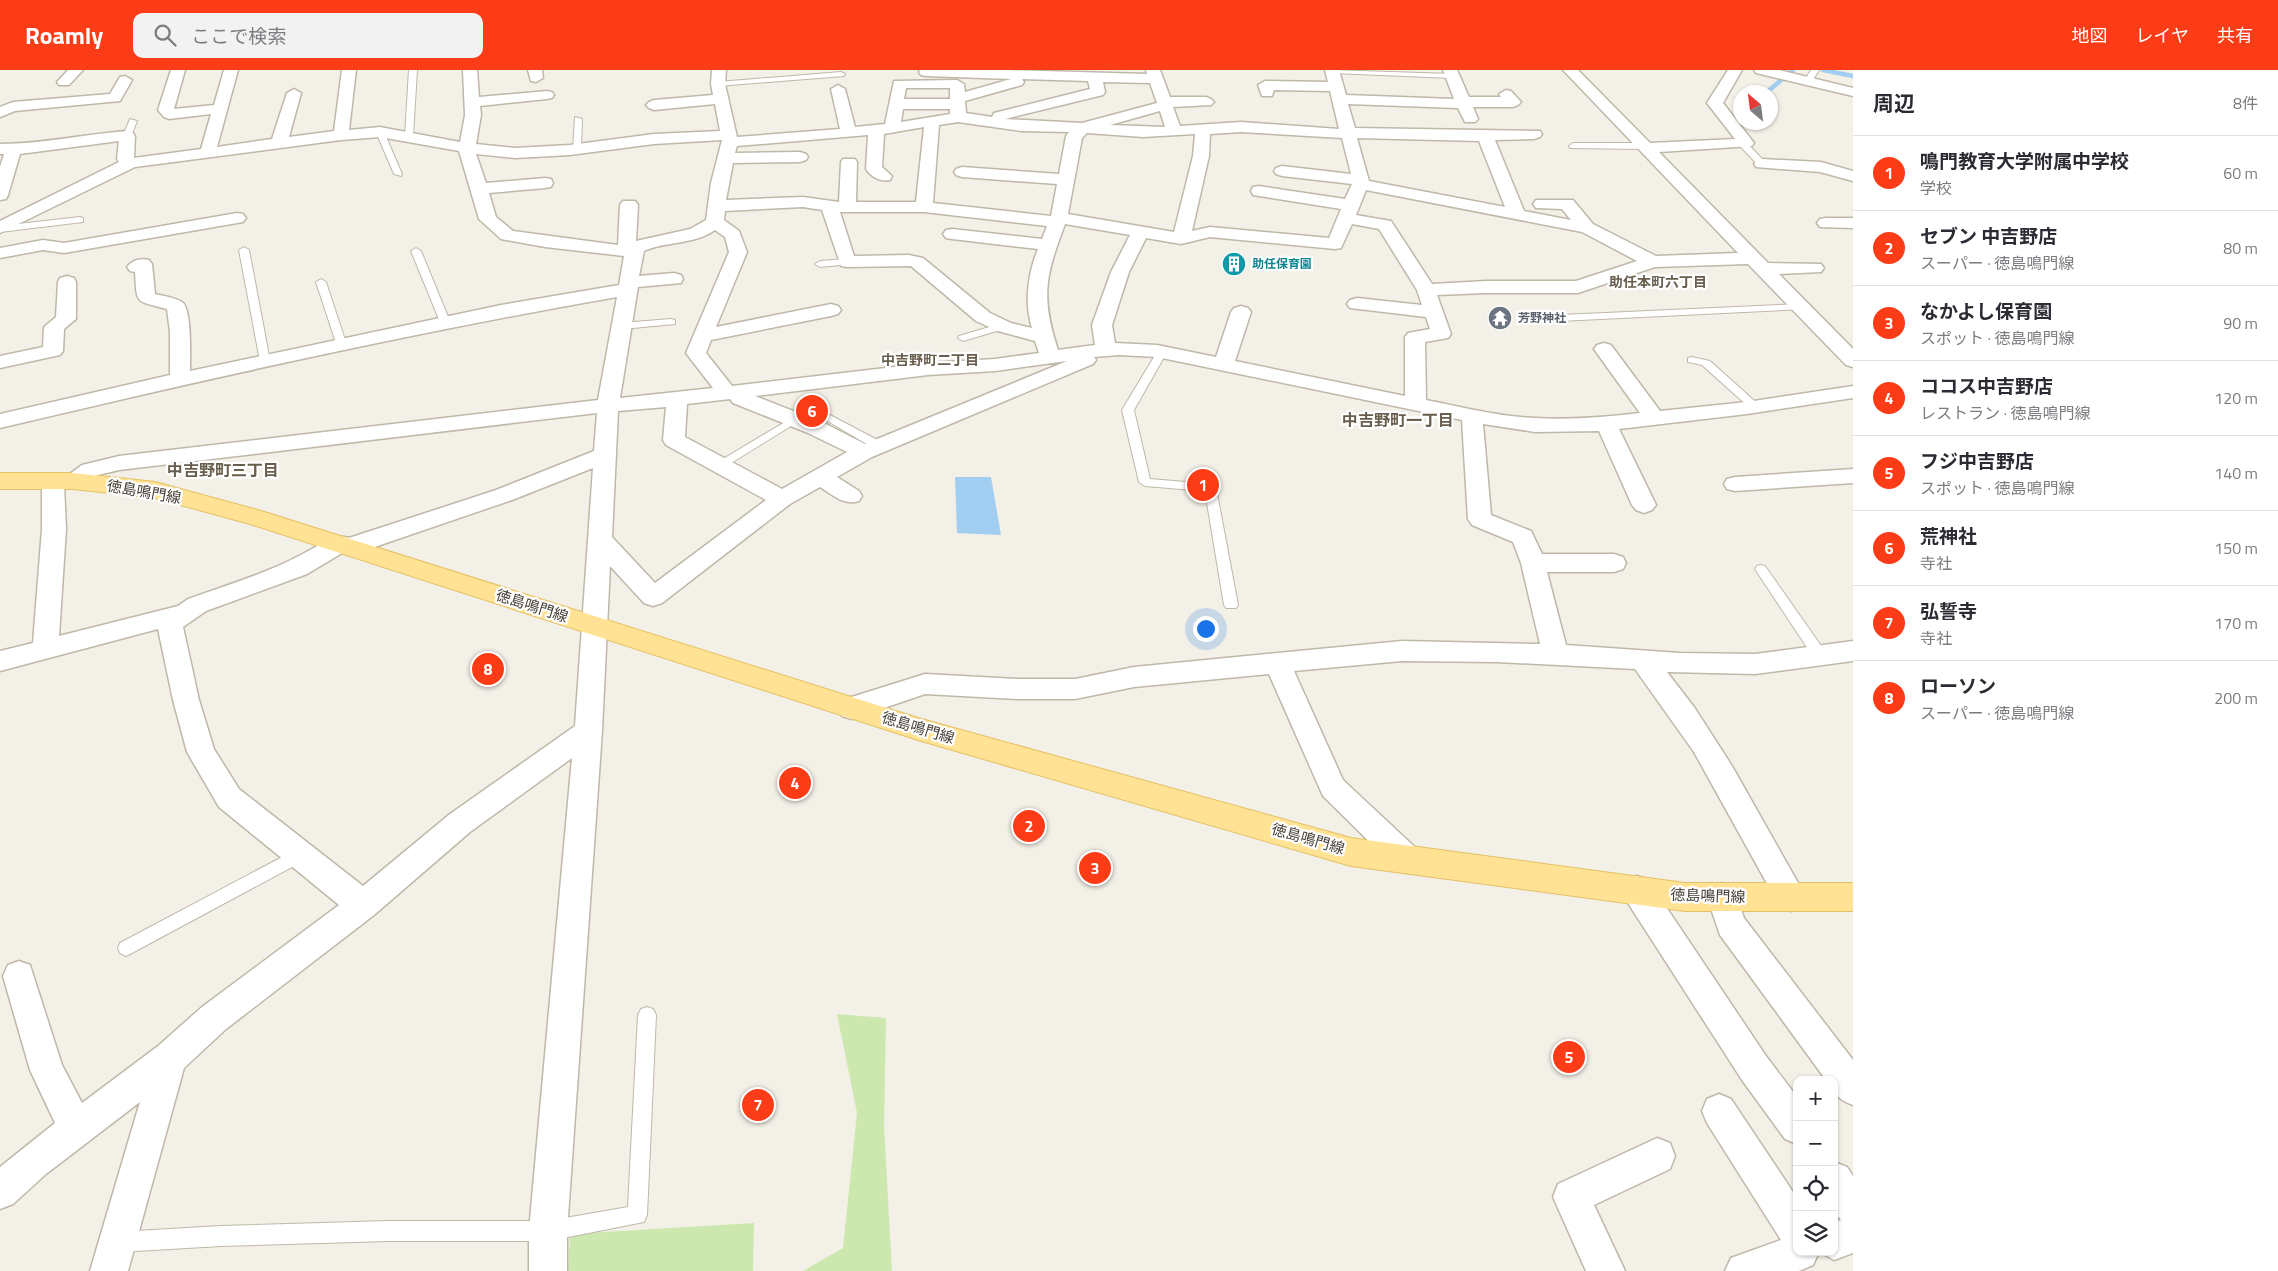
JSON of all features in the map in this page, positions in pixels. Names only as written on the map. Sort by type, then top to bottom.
[{"type":"main road","name":"徳島鳴門線","points":[[0,481],[63,481],[155,490],[258,518],[918,729],[1351,852],[1685,897],[1853,897]]},
{"type":"street","points":[[64,82],[76,70]]},
{"type":"street","points":[[178,70],[166,110],[169,114],[219,109]]},
{"type":"street","points":[[208,152],[231,70]]},
{"type":"street","points":[[341,135],[350,70]]},
{"type":"street","points":[[470,70],[473,116],[467,148],[488,219],[507,235],[545,242],[631,251],[646,242],[691,236],[706,230],[716,214],[719,183],[728,145],[719,84],[654,105]]},
{"type":"street","points":[[1570,70],[1853,361]]},
{"type":"street","points":[[1645,147],[1746,143],[1715,103],[1735,70]]},
{"type":"street","points":[[1760,70],[1785,76],[1812,75],[1853,92]]},
{"type":"street","points":[[716,214],[802,202],[838,206],[924,207],[1058,220],[1181,239],[1210,232],[1335,244],[1360,182],[1332,71]]},
{"type":"street","points":[[926,72],[1094,77],[1155,75],[1174,131]]},
{"type":"street","points":[[1451,73],[1471,120],[1485,136],[1517,215]]},
{"type":"street","points":[[728,145],[884,129],[932,121],[957,104],[1031,75]]},
{"type":"street","points":[[981,120],[1098,92],[1094,77]]},
{"type":"street","points":[[0,112],[19,106],[114,98],[124,82],[103,87]]},
{"type":"street","points":[[1266,93],[1266,85],[1340,100],[1464,103],[1513,102],[1506,94]]},
{"type":"street","points":[[838,89],[849,132]]},
{"type":"street","points":[[19,106],[28,91]]},
{"type":"street","points":[[279,143],[294,93]]},
{"type":"street","points":[[472,102],[547,95]]},
{"type":"street","points":[[884,176],[874,169],[884,129],[897,99],[957,104],[981,120],[1021,126],[1143,132],[1241,127],[1347,134],[1485,136],[1534,134]]},
{"type":"street","points":[[1047,346],[1040,324],[1037,287],[1041,264],[1050,245],[1058,220],[1074,136],[1083,128],[1165,104],[1207,100]]},
{"type":"street","points":[[1340,100],[1362,115]]},
{"type":"street","points":[[1451,119],[1471,120]]},
{"type":"street","points":[[924,207],[932,121]]},
{"type":"street","points":[[48,130],[92,125],[87,139]]},
{"type":"street","points":[[1181,239],[1201,156],[1204,128]]},
{"type":"street","points":[[0,229],[131,163],[341,135],[380,132],[467,148],[515,153],[576,149],[654,139],[728,145],[800,157]]},
{"type":"street","points":[[0,195],[6,149],[126,136],[125,159],[131,163]]},
{"type":"street","points":[[849,162],[838,206],[847,262],[909,260],[917,262],[963,301],[991,321],[1047,346],[1096,351],[1162,352],[1472,416],[1536,425],[1606,424],[1755,407],[1853,392]]},
{"type":"street","points":[[1762,164],[1821,167],[1853,176]]},
{"type":"street","points":[[1282,171],[1360,182],[1587,228],[1653,262]]},
{"type":"street","points":[[962,172],[1067,180]]},
{"type":"street","points":[[479,190],[545,183]]},
{"type":"street","points":[[1259,191],[1349,211],[1385,225],[1426,290],[1441,334],[1415,337],[1416,404]]},
{"type":"street","points":[[1542,204],[1567,204],[1587,228]]},
{"type":"street","points":[[548,1271],[548,1231],[588,731],[593,625],[608,405],[629,285],[631,251],[629,205]]},
{"type":"street","points":[[716,214],[733,235],[738,252],[696,353],[731,392],[740,398],[872,449]]},
{"type":"street","points":[[0,253],[43,244],[64,248],[237,218]]},
{"type":"street","points":[[1826,223],[1853,223]]},
{"type":"street","points":[[599,538],[653,597],[782,499],[820,477],[872,449],[1088,359],[1096,351],[1102,325],[1120,272],[1140,233]]},
{"type":"street","points":[[952,234],[1050,245]]},
{"type":"street","points":[[1426,290],[1486,287],[1578,287],[1653,262],[1759,264],[1815,268]]},
{"type":"street","points":[[136,267],[144,264],[146,297],[176,306],[180,332],[180,379]]},
{"type":"street","points":[[0,421],[264,361],[629,285],[674,279]]},
{"type":"street","points":[[0,362],[53,351],[54,328],[66,319],[67,282]]},
{"type":"street","points":[[1357,304],[1433,312]]},
{"type":"street","points":[[703,336],[831,310]]},
{"type":"street","points":[[1224,364],[1241,312]]},
{"type":"street","points":[[45,648],[54,529],[63,481],[90,470],[119,463],[608,405],[928,369],[995,365],[1047,346]]},
{"type":"street","points":[[1604,349],[1654,418]]},
{"type":"street","points":[[677,398],[674,440],[782,499]]},
{"type":"street","points":[[1472,416],[1480,520],[1523,537],[1533,564],[1555,655]]},
{"type":"street","points":[[1606,424],[1644,505]]},
{"type":"street","points":[[363,904],[229,798],[201,752],[186,700],[170,624],[197,606],[298,568],[344,546],[504,495],[604,455]]},
{"type":"street","points":[[1735,484],[1853,476]]},
{"type":"street","points":[[820,477],[851,496]]},
{"type":"street","points":[[1533,564],[1614,563]]},
{"type":"street","points":[[0,661],[187,612]]},
{"type":"street","points":[[852,708],[926,684],[1016,689],[1075,689],[1134,677],[1402,651],[1496,652],[1642,659],[1680,663],[1755,664],[1853,651]]},
{"type":"street","points":[[1642,659],[1669,692],[1702,742],[1791,897]]},
{"type":"street","points":[[1277,663],[1333,788],[1408,860]]},
{"type":"street","points":[[0,1190],[33,1160],[170,1058],[214,1018],[363,904],[460,823],[588,731]]},
{"type":"street","points":[[1637,890],[1754,1068],[1793,1122]]},
{"type":"street","points":[[1722,897],[1731,925],[1853,1088]]},
{"type":"street","points":[[19,976],[47,1070],[76,1129]]},
{"type":"street","points":[[113,1257],[170,1058]]},
{"type":"street","points":[[1719,1110],[1793,1245]]},
{"type":"street","points":[[1606,1271],[1571,1197],[1657,1156]]},
{"type":"street","points":[[1838,1185],[1853,1206]]},
{"type":"street","points":[[1838,1240],[1853,1234]]},
{"type":"street","points":[[1744,1271],[1793,1253]]},
{"type":"lane","points":[[408,136],[413,70]]},
{"type":"lane","points":[[1332,71],[1451,73]]},
{"type":"lane","points":[[719,84],[841,74]]},
{"type":"lane","points":[[576,149],[578,119]]},
{"type":"lane","points":[[126,136],[133,121]]},
{"type":"lane","points":[[380,132],[398,174]]},
{"type":"lane","points":[[1742,143],[1762,164]]},
{"type":"lane","points":[[1573,146],[1645,147]]},
{"type":"lane","points":[[0,229],[19,229],[80,220]]},
{"type":"lane","points":[[244,250],[264,361]]},
{"type":"lane","points":[[416,251],[446,324]]},
{"type":"lane","points":[[820,264],[847,262]]},
{"type":"lane","points":[[321,282],[342,346]]},
{"type":"lane","points":[[1539,318],[1800,307]]},
{"type":"lane","points":[[622,326],[671,322]]},
{"type":"lane","points":[[963,338],[1003,326]]},
{"type":"lane","points":[[1162,352],[1128,410],[1145,482],[1210,488],[1231,605]]},
{"type":"lane","points":[[1692,360],[1706,363],[1755,407]]},
{"type":"lane","points":[[830,418],[872,449]]},
{"type":"lane","points":[[719,465],[795,419]]},
{"type":"lane","points":[[1761,568],[1819,654]]},
{"type":"lane","points":[[126,948],[299,855]]},
{"type":"lane","points":[[113,1257],[221,1236],[378,1231],[548,1231],[637,1215],[647,1016]]},
{"type":"green space","points":[[837,1014],[886,1018],[884,1126],[892,1271],[803,1271],[843,1248],[857,1113]]},
{"type":"green space","points":[[754,1223],[753,1271],[568,1271],[570,1234]]},
{"type":"water","points":[[955,477],[991,477],[1001,535],[957,533]]},
{"type":"waterway","points":[[1775,85],[1793,70]]},
{"type":"waterway","points":[[1823,70],[1853,76]]},
{"type":"place","name":"助任保育園","points":[[1234,264]]},
{"type":"place","name":"芳野神社","points":[[1500,318]]},
{"type":"place","name":"荒神社","points":[[812,411]]},
{"type":"place","name":"鳴門教育大学附属中学校","points":[[1203,485]]},
{"type":"place","name":"ローソン","points":[[488,669]]},
{"type":"place","name":"ココス中吉野店","points":[[795,783]]},
{"type":"place","name":"セブン 中吉野店","points":[[1029,826]]},
{"type":"place","name":"なかよし保育園","points":[[1095,868]]},
{"type":"place","name":"フジ中吉野店","points":[[1569,1057]]},
{"type":"place","name":"弘誓寺","points":[[758,1105]]},
{"type":"district","name":"助任本町六丁目","points":[[1658,282]]},
{"type":"district","name":"中吉野町二丁目","points":[[930,360]]},
{"type":"district","name":"中吉野町一丁目","points":[[1398,420]]},
{"type":"district","name":"中吉野町三丁目","points":[[223,470]]}]
